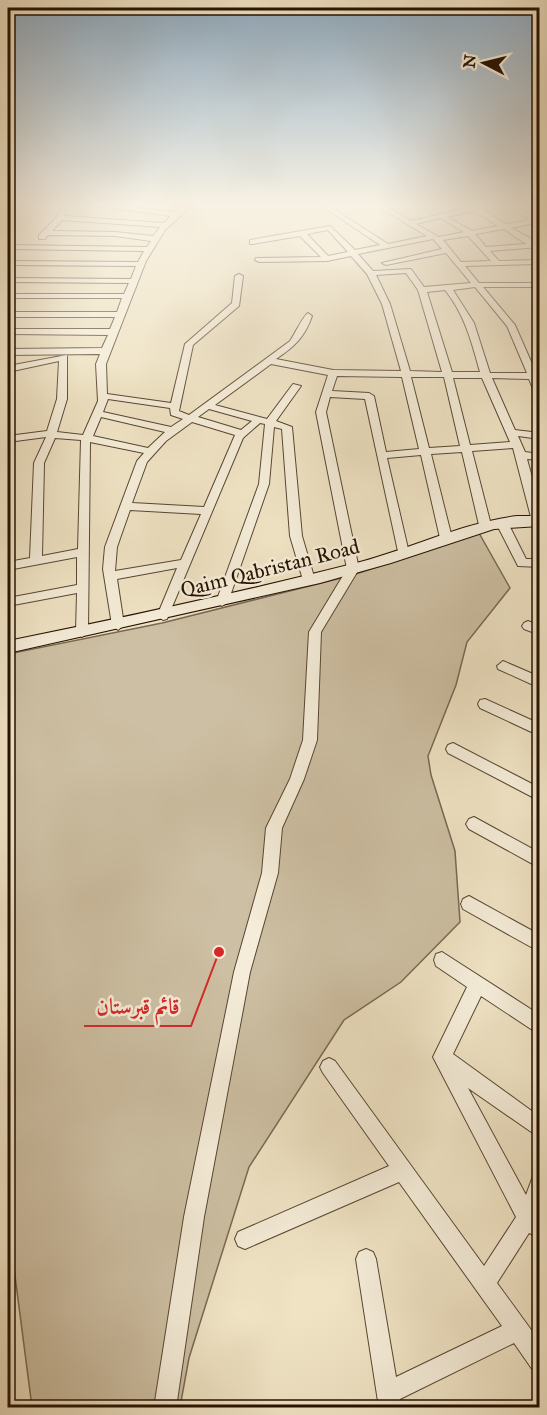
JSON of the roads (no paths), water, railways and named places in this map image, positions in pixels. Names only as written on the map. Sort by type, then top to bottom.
[{"type":"street","points":[[82,632],[87,438],[104,402],[100,370],[140,270]]},
{"type":"street","points":[[368,270],[386,304],[406,374],[446,538]]},
{"type":"street","points":[[463,270],[511,325],[540,394]]},
{"type":"street","points":[[371,273],[408,271],[422,290],[448,375],[485,525]]},
{"type":"street","points":[[239,276],[236,304],[189,344],[174,413],[242,434]]},
{"type":"street","points":[[128,296],[8,294],[10,280],[135,280]]},
{"type":"street","points":[[422,290],[476,285],[540,285]]},
{"type":"street","points":[[448,289],[458,301],[470,323],[486,376],[518,450],[539,521]]},
{"type":"street","points":[[8,314],[121,315]]},
{"type":"street","points":[[118,625],[110,576],[111,547],[142,461],[174,430],[293,343],[303,330],[308,316]]},
{"type":"street","points":[[8,331],[114,332]]},
{"type":"street","points":[[8,352],[66,354],[106,351]]},
{"type":"street","points":[[8,369],[66,354]]},
{"type":"street","points":[[36,561],[39,463],[62,399],[66,354]]},
{"type":"street","points":[[271,361],[333,373],[532,376]]},
{"type":"street","points":[[165,1407],[194,1217],[242,972],[270,873],[274,828],[297,779],[310,740],[315,632],[353,569],[321,412],[333,373]]},
{"type":"street","points":[[163,616],[242,434],[265,421],[296,386]]},
{"type":"street","points":[[327,394],[369,396],[403,553]]},
{"type":"street","points":[[103,396],[175,406]]},
{"type":"street","points":[[208,406],[287,427],[297,536],[309,580]]},
{"type":"street","points":[[98,414],[174,430]]},
{"type":"street","points":[[222,602],[264,484],[265,421]]},
{"type":"street","points":[[511,432],[540,436]]},
{"type":"street","points":[[8,439],[51,434],[87,438],[150,451]]},
{"type":"street","points":[[382,455],[466,449],[518,450],[540,457]]},
{"type":"street","points":[[126,506],[207,512]]},
{"type":"street","name":"Qaim Qabristan Road","points":[[8,647],[163,616],[353,569],[485,525],[539,521]]},
{"type":"street","points":[[502,523],[522,563],[540,563]]},
{"type":"street","points":[[8,566],[84,552]]},
{"type":"street","points":[[110,576],[186,562]]},
{"type":"street","points":[[8,602],[83,588]]},
{"type":"street","points":[[503,666],[540,682]]},
{"type":"street","points":[[484,704],[540,731]]},
{"type":"street","points":[[453,749],[540,795]]},
{"type":"street","points":[[474,824],[540,861]]},
{"type":"street","points":[[469,904],[540,944]]},
{"type":"street","points":[[442,960],[477,986],[540,1026]]},
{"type":"street","points":[[442,1057],[477,986]]},
{"type":"street","points":[[442,1057],[540,1129]]},
{"type":"street","points":[[442,1057],[533,1223]]},
{"type":"street","points":[[329,1067],[540,1361]]},
{"type":"street","points":[[245,1239],[403,1170]]},
{"type":"street","points":[[485,1284],[533,1223],[540,1183]]},
{"type":"street","points":[[366,1259],[389,1400],[518,1330]]},
{"type":"place","name":"قائم قبرستان","points":[[219,952]]}]
